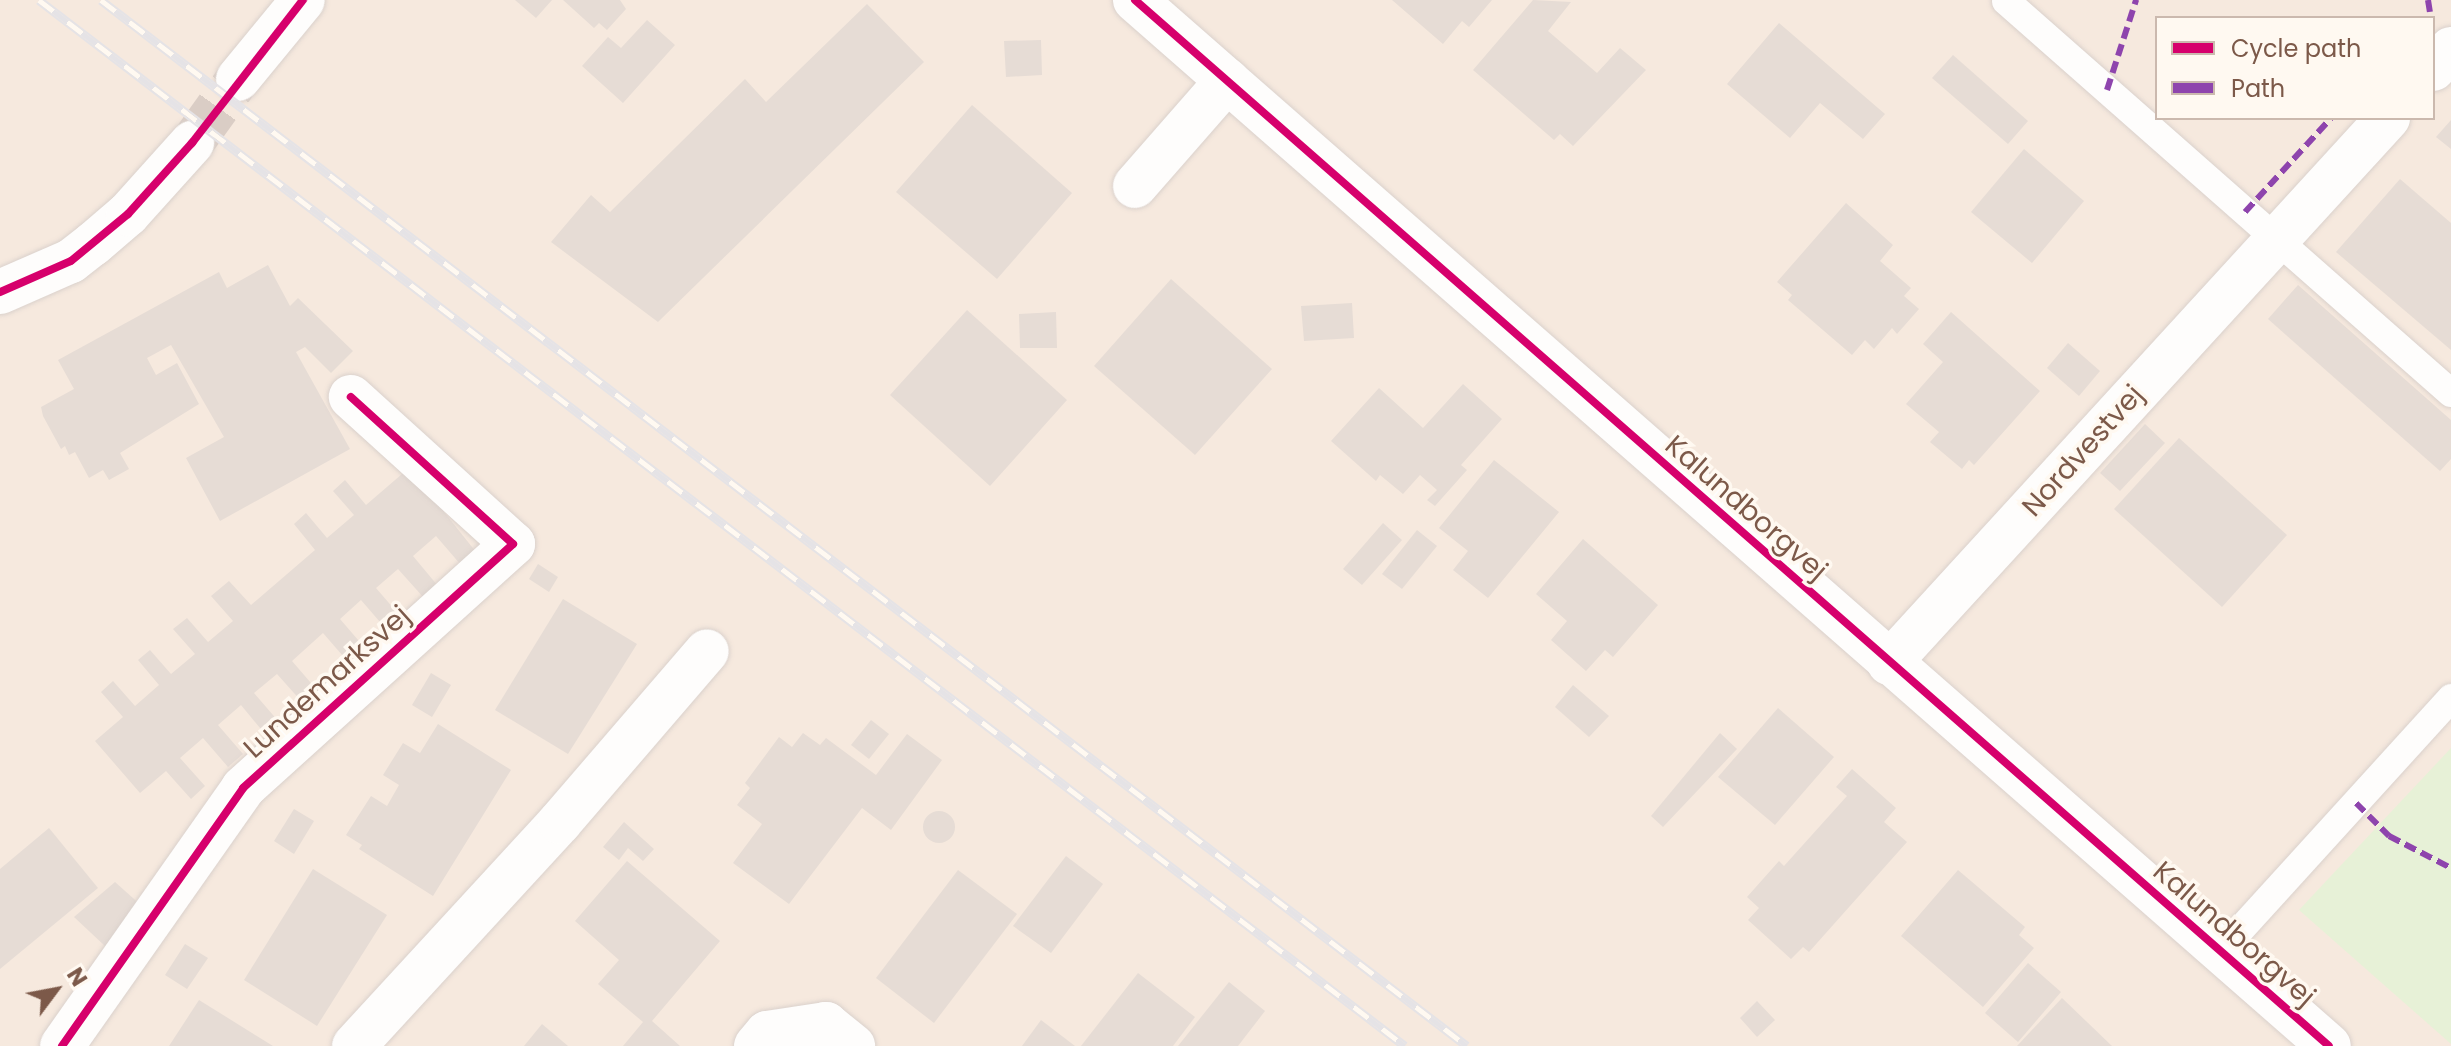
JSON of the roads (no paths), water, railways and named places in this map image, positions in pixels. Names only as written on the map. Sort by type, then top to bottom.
[{"type":"street","points":[[238,79],[303,0]]},
{"type":"street","name":"Kalundborgvej","points":[[1135,0],[2329,1046]]},
{"type":"street","points":[[2435,67],[2451,49]]},
{"type":"street","points":[[1135,186],[1227,81]]},
{"type":"street","name":"Nordvestvej","points":[[1889,663],[2386,120]]},
{"type":"street","points":[[0,292],[71,261],[93,244],[128,214],[192,143]]},
{"type":"street","name":"Lundemarksvej","points":[[62,1046],[243,788],[513,544],[351,397]]},
{"type":"street","points":[[354,1046],[560,822],[707,651]]},
{"type":"street","points":[[756,1046],[767,1033],[813,1024],[826,1024],[853,1046]]},
{"type":"lane","points":[[2006,1],[2451,393]]},
{"type":"lane","points":[[2221,951],[2451,698]]},
{"type":"tunnel","points":[[192,143],[238,79]]},
{"type":"railway","points":[[39,0],[1405,1046]]},
{"type":"railway","points":[[101,0],[1467,1046]]}]
